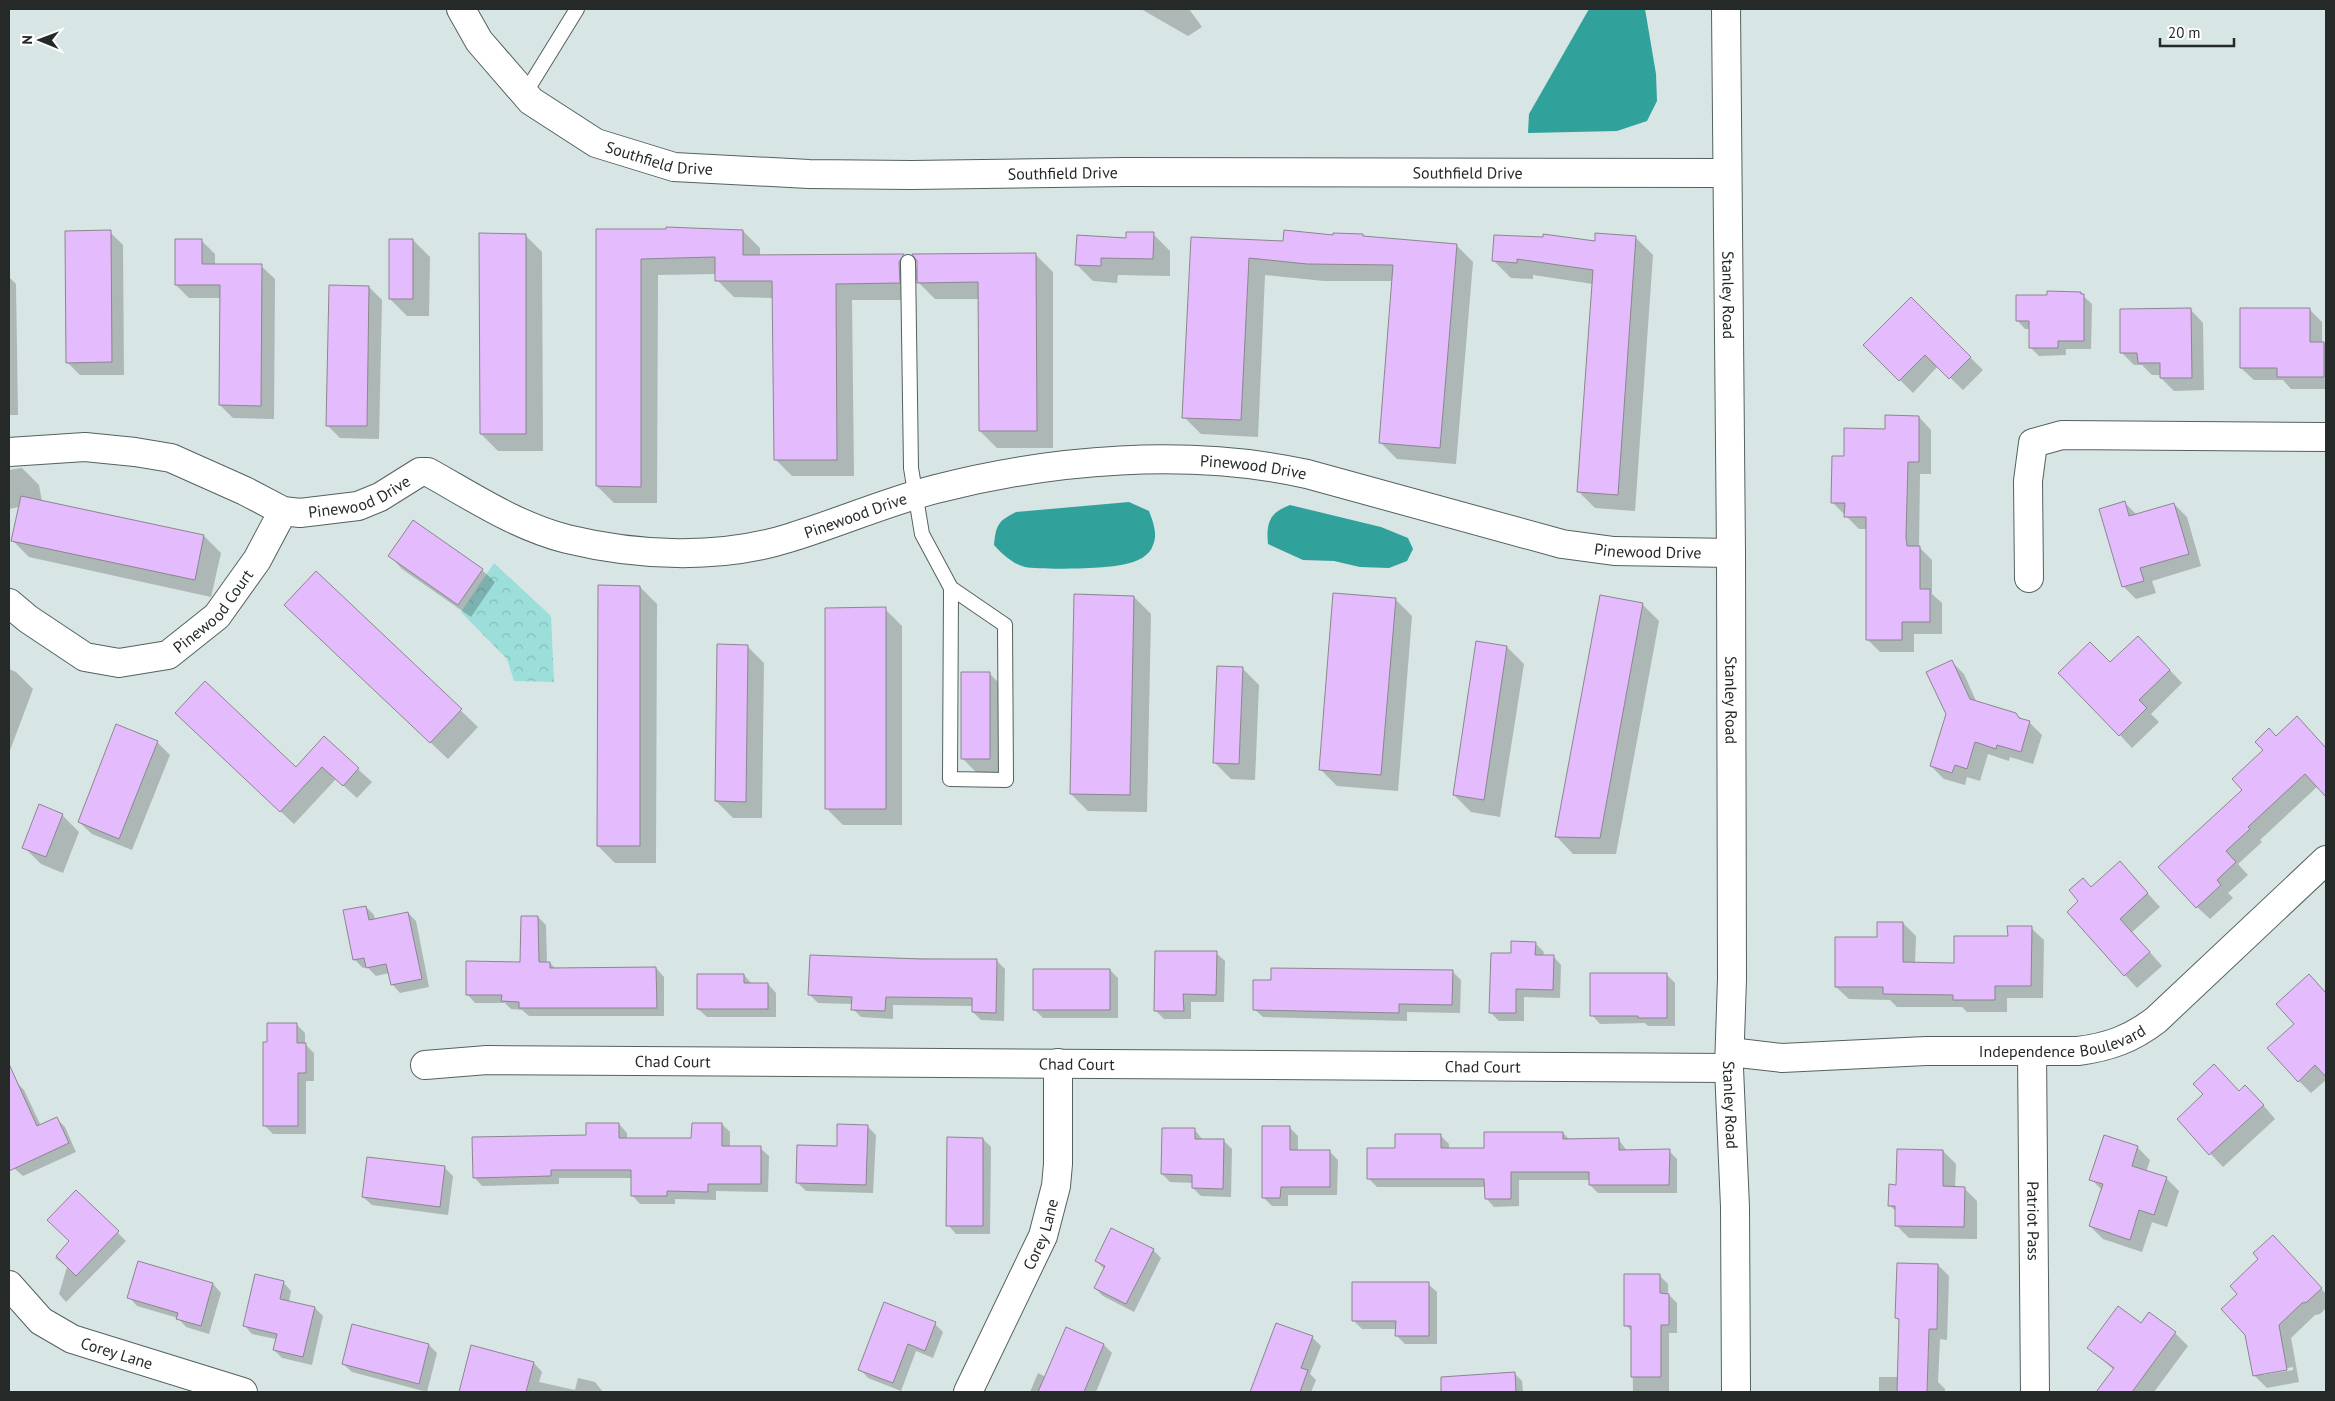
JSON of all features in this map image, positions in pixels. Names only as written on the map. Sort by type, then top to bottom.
[{"type":"street","name":"Southfield Drive","points":[[461,9],[480,41],[524,95],[596,143],[674,166],[809,174],[912,176],[1124,172],[1727,173]]},
{"type":"street","name":"Stanley Road","points":[[1726,9],[1731,553],[1732,979],[1730,1060],[1735,1207],[1736,1392]]},
{"type":"street","points":[[2029,578],[2028,481],[2033,443],[2062,435],[2326,437]]},
{"type":"street","name":"Pinewood Drive","points":[[9,452],[85,447],[136,452],[171,458],[245,490],[283,511],[300,514],[358,506],[380,497],[420,472],[428,472],[525,526],[568,539],[635,550],[705,553],[736,550],[786,539],[916,496],[994,476],[1082,463],[1182,460],[1266,465],[1307,474],[1562,544],[1614,551],[1731,553]]},
{"type":"street","name":"Pinewood Court","points":[[9,602],[28,619],[84,657],[119,663],[168,655],[217,616],[257,560],[283,511]]},
{"type":"street","name":"Independence Boulevard","points":[[1730,1060],[1926,1051],[2032,1051],[2099,1048],[2120,1043],[2139,1033],[2156,1020],[2326,860]]},
{"type":"street","name":"Patriot Pass","points":[[2032,1051],[2035,1392]]},
{"type":"street","name":"Chad Court","points":[[425,1065],[487,1060],[1058,1063],[1730,1060]]},
{"type":"street","name":"Corey Lane","points":[[968,1392],[1045,1227],[1056,1186],[1058,1164],[1058,1063]]},
{"type":"street","name":"Corey Lane","points":[[9,1285],[41,1322],[72,1339],[242,1392]]},
{"type":"lane","points":[[524,95],[577,9]]},
{"type":"lane","points":[[908,262],[911,468],[922,534],[950,588],[950,779],[1006,780],[1005,625],[950,588]]},
{"type":"green space","points":[[494,563],[551,616],[554,682],[514,681],[507,659],[461,612]]},
{"type":"shaded area","points":[[1589,9],[1645,9],[1656,74],[1657,101],[1647,121],[1617,131],[1528,133],[1529,114]]},
{"type":"shaded area","points":[[1129,502],[1149,511],[1155,532],[1154,541],[1149,552],[1142,558],[1130,563],[1091,568],[1025,567],[1016,564],[994,545],[999,524],[1016,512]]},
{"type":"shaded area","points":[[1290,505],[1381,527],[1408,538],[1413,549],[1407,561],[1389,568],[1360,567],[1334,561],[1303,560],[1268,544],[1270,520],[1277,512]]},
{"type":"building","points":[[666,227],[743,230],[743,255],[904,254],[899,262],[900,283],[836,284],[837,460],[774,460],[772,281],[715,281],[715,257],[641,259],[641,487],[596,486],[596,229],[666,229]]},
{"type":"building","points":[[111,230],[112,362],[66,363],[65,231]]},
{"type":"building","points":[[1284,230],[1333,235],[1333,233],[1363,234],[1363,236],[1457,244],[1440,448],[1379,443],[1393,265],[1307,264],[1249,258],[1241,420],[1182,418],[1191,237],[1283,241]]},
{"type":"building","points":[[1126,232],[1154,232],[1153,259],[1101,258],[1101,266],[1075,265],[1077,235],[1126,238]]},
{"type":"building","points":[[479,233],[526,234],[526,434],[480,434]]},
{"type":"building","points":[[1595,233],[1636,236],[1618,495],[1577,492],[1593,270],[1517,259],[1517,263],[1492,261],[1494,235],[1543,237],[1543,234],[1595,241]]},
{"type":"building","points":[[175,239],[202,239],[202,264],[262,264],[261,406],[219,405],[220,285],[175,285]]},
{"type":"building","points":[[389,239],[413,239],[413,299],[389,299]]},
{"type":"building","points":[[1036,253],[1037,431],[979,431],[978,282],[917,283],[917,261],[912,254]]},
{"type":"building","points":[[329,285],[369,286],[367,426],[326,426]]},
{"type":"building","points":[[2047,291],[2081,292],[2081,294],[2084,294],[2084,341],[2058,341],[2058,348],[2029,348],[2029,321],[2016,321],[2016,295],[2047,295]]},
{"type":"building","points":[[1911,297],[1971,357],[1949,379],[1925,355],[1899,381],[1863,345]]},
{"type":"building","points":[[2191,308],[2192,378],[2160,378],[2160,363],[2138,363],[2137,353],[2120,353],[2120,309]]},
{"type":"building","points":[[2240,308],[2310,308],[2310,342],[2324,342],[2324,377],[2277,377],[2277,368],[2240,368]]},
{"type":"building","points":[[1885,415],[1919,416],[1919,462],[1908,462],[1906,537],[1907,546],[1920,546],[1920,589],[1930,589],[1930,622],[1902,622],[1902,640],[1866,640],[1866,517],[1844,517],[1845,503],[1831,503],[1832,456],[1844,456],[1844,428],[1885,429]]},
{"type":"building","points":[[21,496],[204,535],[195,580],[11,541]]},
{"type":"building","points":[[2125,501],[2129,516],[2174,503],[2189,554],[2140,568],[2144,581],[2122,587],[2099,509]]},
{"type":"building","points":[[413,520],[483,569],[458,605],[388,556]]},
{"type":"building","points":[[316,571],[462,709],[430,743],[284,605]]},
{"type":"building","points":[[598,585],[640,586],[640,846],[597,846]]},
{"type":"building","points":[[1333,593],[1396,598],[1381,775],[1319,770]]},
{"type":"building","points":[[1074,594],[1134,596],[1130,795],[1070,794]]},
{"type":"building","points":[[1600,595],[1643,603],[1600,838],[1555,837]]},
{"type":"building","points":[[886,607],[886,809],[825,809],[825,608]]},
{"type":"building","points":[[2138,636],[2170,670],[2139,700],[2147,708],[2119,736],[2058,673],[2090,642],[2110,662]]},
{"type":"building","points":[[1476,641],[1507,646],[1484,800],[1453,795]]},
{"type":"building","points":[[717,644],[748,645],[746,802],[715,801]]},
{"type":"building","points":[[1952,660],[1970,699],[2016,713],[2019,718],[2030,721],[2021,752],[1997,745],[1996,749],[1975,742],[1967,769],[1955,765],[1952,773],[1930,766],[1946,714],[1926,672]]},
{"type":"building","points":[[1217,666],[1243,667],[1239,764],[1213,763]]},
{"type":"building","points":[[961,672],[990,672],[990,759],[961,759]]},
{"type":"building","points":[[205,681],[296,767],[324,736],[359,768],[343,786],[322,767],[280,812],[175,713]]},
{"type":"building","points":[[2297,716],[2326,748],[2326,797],[2305,774],[2248,827],[2250,829],[2226,851],[2236,862],[2217,880],[2221,885],[2196,908],[2158,867],[2242,790],[2232,779],[2263,750],[2255,742],[2269,728],[2276,736]]},
{"type":"building","points":[[116,724],[158,741],[119,839],[78,822]]},
{"type":"building","points":[[39,804],[63,814],[46,857],[22,848]]},
{"type":"building","points":[[2120,861],[2148,893],[2120,919],[2150,952],[2124,976],[2067,912],[2078,901],[2069,890],[2083,878],[2091,887]]},
{"type":"building","points":[[366,906],[369,920],[408,912],[422,979],[391,985],[386,964],[366,968],[364,958],[353,960],[343,910]]},
{"type":"building","points":[[521,916],[538,916],[539,962],[550,962],[550,968],[656,967],[657,1008],[519,1008],[519,1002],[501,1001],[502,995],[466,995],[466,961],[520,962]]},
{"type":"building","points":[[1877,922],[1903,922],[1903,962],[1954,963],[1954,936],[2008,936],[2007,926],[2032,926],[2031,986],[1995,986],[1995,1000],[1953,1000],[1953,995],[1883,994],[1883,987],[1835,987],[1835,937],[1877,937]]},
{"type":"building","points":[[1511,941],[1536,942],[1535,955],[1554,955],[1553,990],[1516,989],[1516,1013],[1489,1013],[1491,953],[1511,953]]},
{"type":"building","points":[[1155,951],[1217,951],[1216,995],[1183,994],[1184,1011],[1154,1011]]},
{"type":"building","points":[[810,955],[921,959],[997,959],[996,1013],[972,1012],[972,998],[886,997],[885,1011],[851,1010],[852,997],[808,995]]},
{"type":"building","points":[[1271,968],[1453,970],[1452,1005],[1399,1004],[1399,1013],[1253,1010],[1253,980],[1271,980]]},
{"type":"building","points":[[1033,969],[1110,969],[1110,1010],[1033,1010]]},
{"type":"building","points":[[1590,973],[1667,973],[1667,1018],[1590,1016]]},
{"type":"building","points":[[697,974],[744,974],[744,983],[768,983],[768,1009],[697,1009]]},
{"type":"building","points":[[2309,974],[2326,993],[2326,1077],[2315,1065],[2298,1082],[2267,1048],[2294,1024],[2276,1004]]},
{"type":"building","points":[[267,1023],[297,1023],[297,1043],[306,1043],[306,1073],[298,1073],[298,1126],[263,1126],[263,1042],[267,1042]]},
{"type":"building","points":[[9,1064],[37,1126],[57,1117],[69,1143],[9,1171]]},
{"type":"building","points":[[2214,1064],[2239,1091],[2245,1085],[2264,1105],[2209,1155],[2177,1119],[2203,1094],[2193,1084]]},
{"type":"building","points":[[586,1123],[619,1123],[619,1138],[691,1138],[692,1123],[722,1123],[722,1146],[761,1146],[761,1184],[708,1184],[708,1192],[667,1191],[667,1196],[631,1196],[631,1170],[551,1170],[551,1176],[473,1178],[472,1137],[586,1135]]},
{"type":"building","points":[[837,1124],[868,1125],[866,1185],[796,1183],[797,1145],[837,1146]]},
{"type":"building","points":[[1262,1126],[1290,1126],[1290,1150],[1330,1150],[1330,1187],[1281,1187],[1280,1198],[1262,1198]]},
{"type":"building","points":[[1162,1128],[1195,1128],[1195,1139],[1224,1139],[1223,1189],[1192,1188],[1192,1175],[1161,1174]]},
{"type":"building","points":[[1484,1132],[1563,1132],[1563,1139],[1619,1138],[1619,1150],[1670,1149],[1669,1185],[1589,1185],[1589,1172],[1511,1172],[1511,1199],[1485,1199],[1484,1179],[1367,1179],[1367,1148],[1395,1148],[1395,1134],[1441,1134],[1441,1148],[1484,1148]]},
{"type":"building","points":[[2104,1135],[2138,1146],[2132,1166],[2167,1177],[2154,1215],[2139,1210],[2130,1240],[2089,1226],[2103,1184],[2089,1180]]},
{"type":"building","points":[[947,1137],[983,1138],[983,1226],[946,1226]]},
{"type":"building","points":[[1897,1149],[1943,1150],[1943,1186],[1965,1187],[1964,1227],[1895,1226],[1895,1206],[1888,1206],[1889,1184],[1896,1185]]},
{"type":"building","points":[[367,1157],[445,1166],[440,1207],[362,1197]]},
{"type":"building","points":[[76,1190],[119,1231],[76,1276],[56,1256],[69,1241],[47,1220]]},
{"type":"building","points":[[1111,1228],[1154,1249],[1126,1304],[1094,1288],[1105,1266],[1095,1261]]},
{"type":"building","points":[[2273,1235],[2322,1288],[2307,1302],[2302,1303],[2279,1325],[2287,1370],[2253,1376],[2245,1335],[2221,1309],[2237,1294],[2230,1286],[2258,1259],[2253,1253]]},
{"type":"building","points":[[138,1261],[213,1283],[201,1326],[176,1319],[178,1313],[127,1298]]},
{"type":"building","points":[[1897,1263],[1938,1264],[1937,1329],[1929,1329],[1927,1392],[1897,1392],[1899,1319],[1895,1318]]},
{"type":"building","points":[[255,1274],[284,1281],[280,1299],[315,1307],[303,1357],[273,1350],[277,1334],[243,1326]]},
{"type":"building","points":[[1624,1274],[1660,1274],[1660,1293],[1669,1294],[1669,1325],[1661,1325],[1661,1377],[1631,1377],[1631,1326],[1624,1326]]},
{"type":"building","points":[[1352,1282],[1429,1282],[1429,1336],[1395,1336],[1396,1321],[1352,1321]]},
{"type":"building","points":[[884,1302],[936,1322],[925,1351],[908,1344],[893,1383],[858,1370]]},
{"type":"building","points":[[2118,1306],[2141,1323],[2149,1312],[2176,1332],[2132,1392],[2096,1392],[2114,1368],[2087,1348]]},
{"type":"building","points":[[1276,1323],[1313,1336],[1301,1368],[1308,1370],[1300,1392],[1250,1392]]},
{"type":"building","points":[[352,1324],[429,1344],[419,1384],[342,1364]]},
{"type":"building","points":[[1066,1327],[1104,1344],[1084,1392],[1038,1392]]},
{"type":"building","points":[[471,1345],[534,1362],[526,1392],[459,1392]]},
{"type":"building","points":[[1515,1372],[1516,1392],[1441,1392],[1441,1377]]}]
